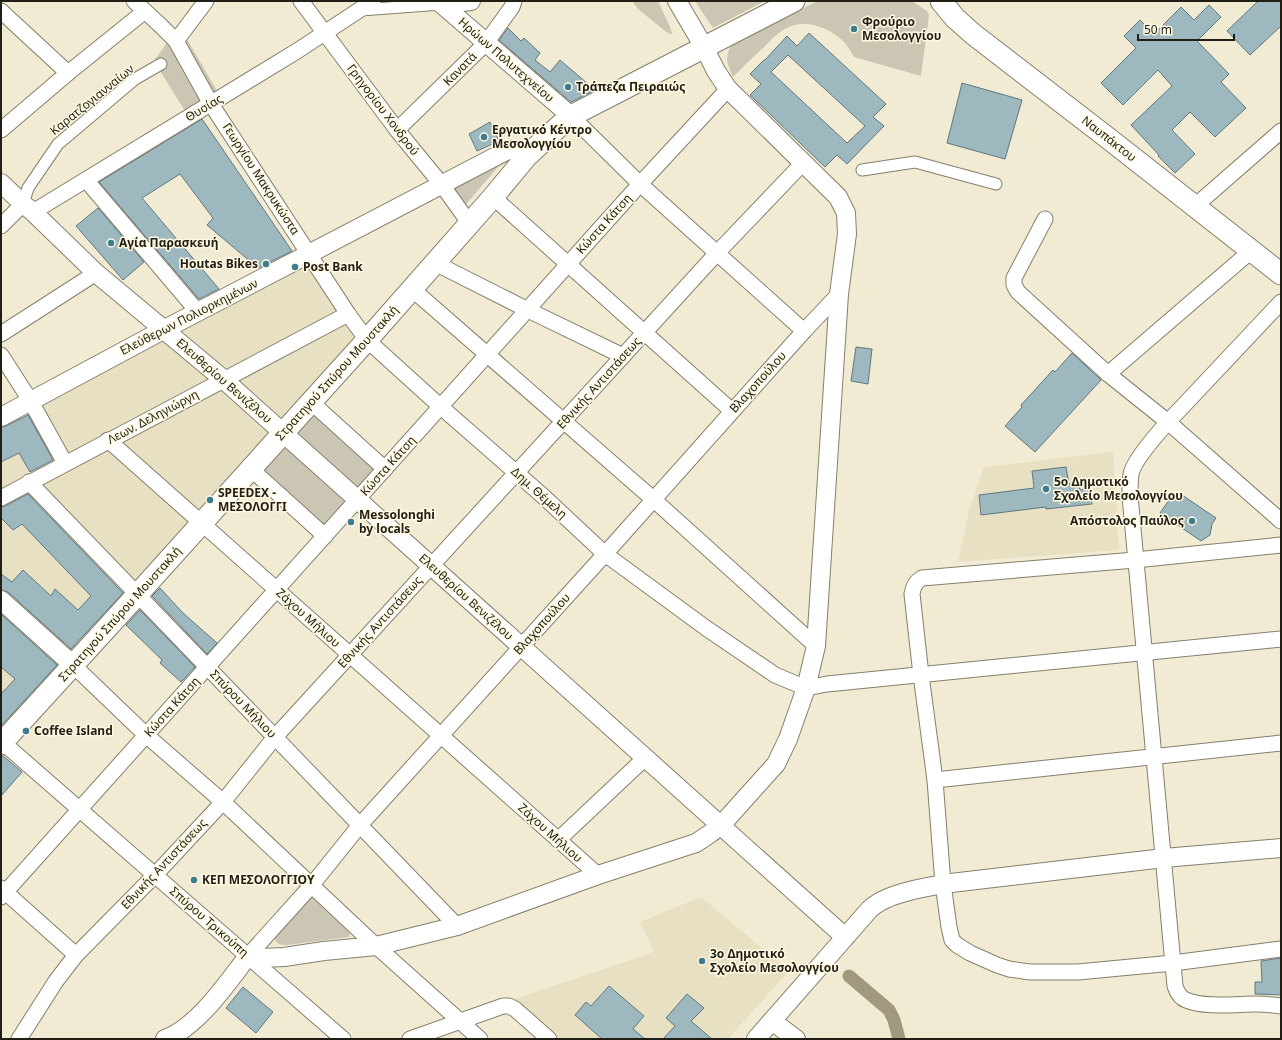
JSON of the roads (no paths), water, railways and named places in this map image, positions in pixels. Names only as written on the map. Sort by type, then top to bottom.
[{"type":"main road","name":"Στρατηγού Σπύρου Μουστακλή","points":[[1,743],[138,595],[201,523],[284,433],[470,224],[527,156],[571,116],[794,1]]},
{"type":"main road","name":"Ναυπάκτου","points":[[941,1],[955,18],[973,34],[1281,274]]},
{"type":"street","points":[[176,41],[206,1]]},
{"type":"street","name":"Γρηγορίου Χονδρού","points":[[301,1],[398,130],[442,185],[470,224]]},
{"type":"street","name":"Ηρώων Πολυτεχνείου","points":[[440,3],[471,1]]},
{"type":"street","name":"Κανατά","points":[[398,130],[486,43],[512,7],[514,1]]},
{"type":"street","points":[[167,1039],[182,1031],[200,1015],[248,956],[260,958],[284,957],[324,951],[376,946],[457,926],[598,875],[692,845],[711,833],[720,825],[776,764],[788,739],[806,688],[816,646],[840,294],[847,234],[846,213],[838,197],[728,89],[716,71],[677,1]]},
{"type":"street","points":[[367,5],[440,3]]},
{"type":"street","name":"Ηρώων Πολυτεχνείου","points":[[440,3],[571,116]]},
{"type":"street","name":"Θυσίας","points":[[1,226],[28,208],[86,180],[325,34],[367,5]]},
{"type":"street","points":[[1,130],[68,73],[140,6]]},
{"type":"street","name":"Γεωργίου Μακρυκώστα","points":[[140,6],[176,41],[211,104],[310,254]]},
{"type":"street","points":[[1,11],[68,73]]},
{"type":"street","name":"Καρατζογιανναίων","points":[[28,208],[28,188],[58,144],[135,80],[161,64]]},
{"type":"street","name":"Κώστα Κάτση","points":[[3,892],[80,810],[640,184],[728,89]]},
{"type":"street","points":[[571,116],[640,184],[804,331]]},
{"type":"street","points":[[1194,206],[1281,131]]},
{"type":"street","name":"Ελεύθερων Πολιορκημένων","points":[[1,417],[30,400],[508,150],[517,150],[527,156]]},
{"type":"street","points":[[862,170],[915,162],[996,184]]},
{"type":"street","name":"Εθνικής Αντιστάσεως","points":[[19,1039],[56,981],[76,955],[155,875],[222,802],[275,737],[717,253],[803,163]]},
{"type":"street","points":[[86,180],[198,312]]},
{"type":"street","name":"Ελευθερίου Βενιζέλου","points":[[1,183],[96,273],[223,379],[284,433],[845,937]]},
{"type":"street","points":[[493,197],[732,411]]},
{"type":"street","points":[[1045,220],[1014,278],[1014,285],[1018,292],[1108,374],[1168,422],[1281,521]]},
{"type":"street","points":[[1108,374],[1251,251]]},
{"type":"street","name":"Δημ. Θέμελη","points":[[310,254],[348,314],[367,340],[517,473],[605,554],[725,641],[775,675],[806,688]]},
{"type":"street","points":[[435,263],[623,356]]},
{"type":"street","points":[[1,334],[96,273]]},
{"type":"street","points":[[412,289],[653,499],[816,646]]},
{"type":"street","name":"Βλαχοπούλου","points":[[248,956],[311,886],[360,825],[522,647],[804,331],[840,294]]},
{"type":"street","points":[[1281,302],[1168,422],[1141,456],[1131,473],[1130,496],[1175,986],[1180,996],[1187,1001],[1208,1004],[1257,1004],[1281,1006]]},
{"type":"street","name":"Λεων. Δεληγιώργη","points":[[1,498],[348,314]]},
{"type":"street","points":[[1,355],[30,400],[65,463]]},
{"type":"street","points":[[311,402],[385,469]]},
{"type":"street","name":"Ζάχου Μήλιου","points":[[108,440],[598,875]]},
{"type":"street","points":[[251,469],[325,536]]},
{"type":"street","name":"Σπύρου Μήλιου","points":[[29,482],[457,926]]},
{"type":"street","points":[[1281,545],[1135,560],[929,577],[918,580],[914,586],[912,594],[935,780],[943,884],[949,927],[952,940],[957,945],[970,953],[997,965],[1030,972],[1078,972],[1173,963],[1281,949]]},
{"type":"street","points":[[1,600],[73,665],[146,735],[222,802],[376,946],[453,1024],[480,1039]]},
{"type":"street","points":[[806,688],[827,684],[1281,639]]},
{"type":"street","name":"Σπύρου Τρικούπη","points":[[1,743],[343,1039]]},
{"type":"street","points":[[935,780],[1281,743]]},
{"type":"street","points":[[558,840],[645,758]]},
{"type":"street","points":[[756,1039],[845,937],[872,907],[879,902],[910,892],[943,884],[1164,858],[1281,848]]},
{"type":"street","points":[[3,892],[76,955]]},
{"type":"street","points":[[410,1039],[502,1006],[509,1006],[515,1009],[549,1039]]},
{"type":"street","points":[[772,1021],[796,1039]]},
{"type":"street","points":[[436,1039],[453,1024]]},
{"type":"waterway","points":[[849,976],[889,1010],[894,1020],[899,1039]]},
{"type":"place","name":"Φρούριο Μεσολογγίου","points":[[854,29]]},
{"type":"place","name":"Τράπεζα Πειραιώς","points":[[568,87]]},
{"type":"place","name":"Eργατικό Κέντρο Μεσολογγίου","points":[[484,137]]},
{"type":"place","name":"Αγία Παρασκευή","points":[[111,243]]},
{"type":"place","name":"Houtas Bikes","points":[[266,264]]},
{"type":"place","name":"Post Bank","points":[[295,267]]},
{"type":"place","name":"5ο Δημοτικό Σχολείο Μεσολογγίου","points":[[1046,489]]},
{"type":"place","name":"SPEEDEX - ΜΕΣΟΛΟΓΓΙ","points":[[210,500]]},
{"type":"place","name":"Απόστολος Παύλος","points":[[1192,521]]},
{"type":"place","name":"Messolonghi by locals","points":[[351,522]]},
{"type":"place","name":"Coffee Island","points":[[26,731]]},
{"type":"place","name":"ΚΕΠ ΜΕΣΟΛΟΓΓΙΟΥ","points":[[194,880]]},
{"type":"place","name":"3ο Δημοτικό Σχολείο Μεσολογγίου","points":[[702,961]]}]
